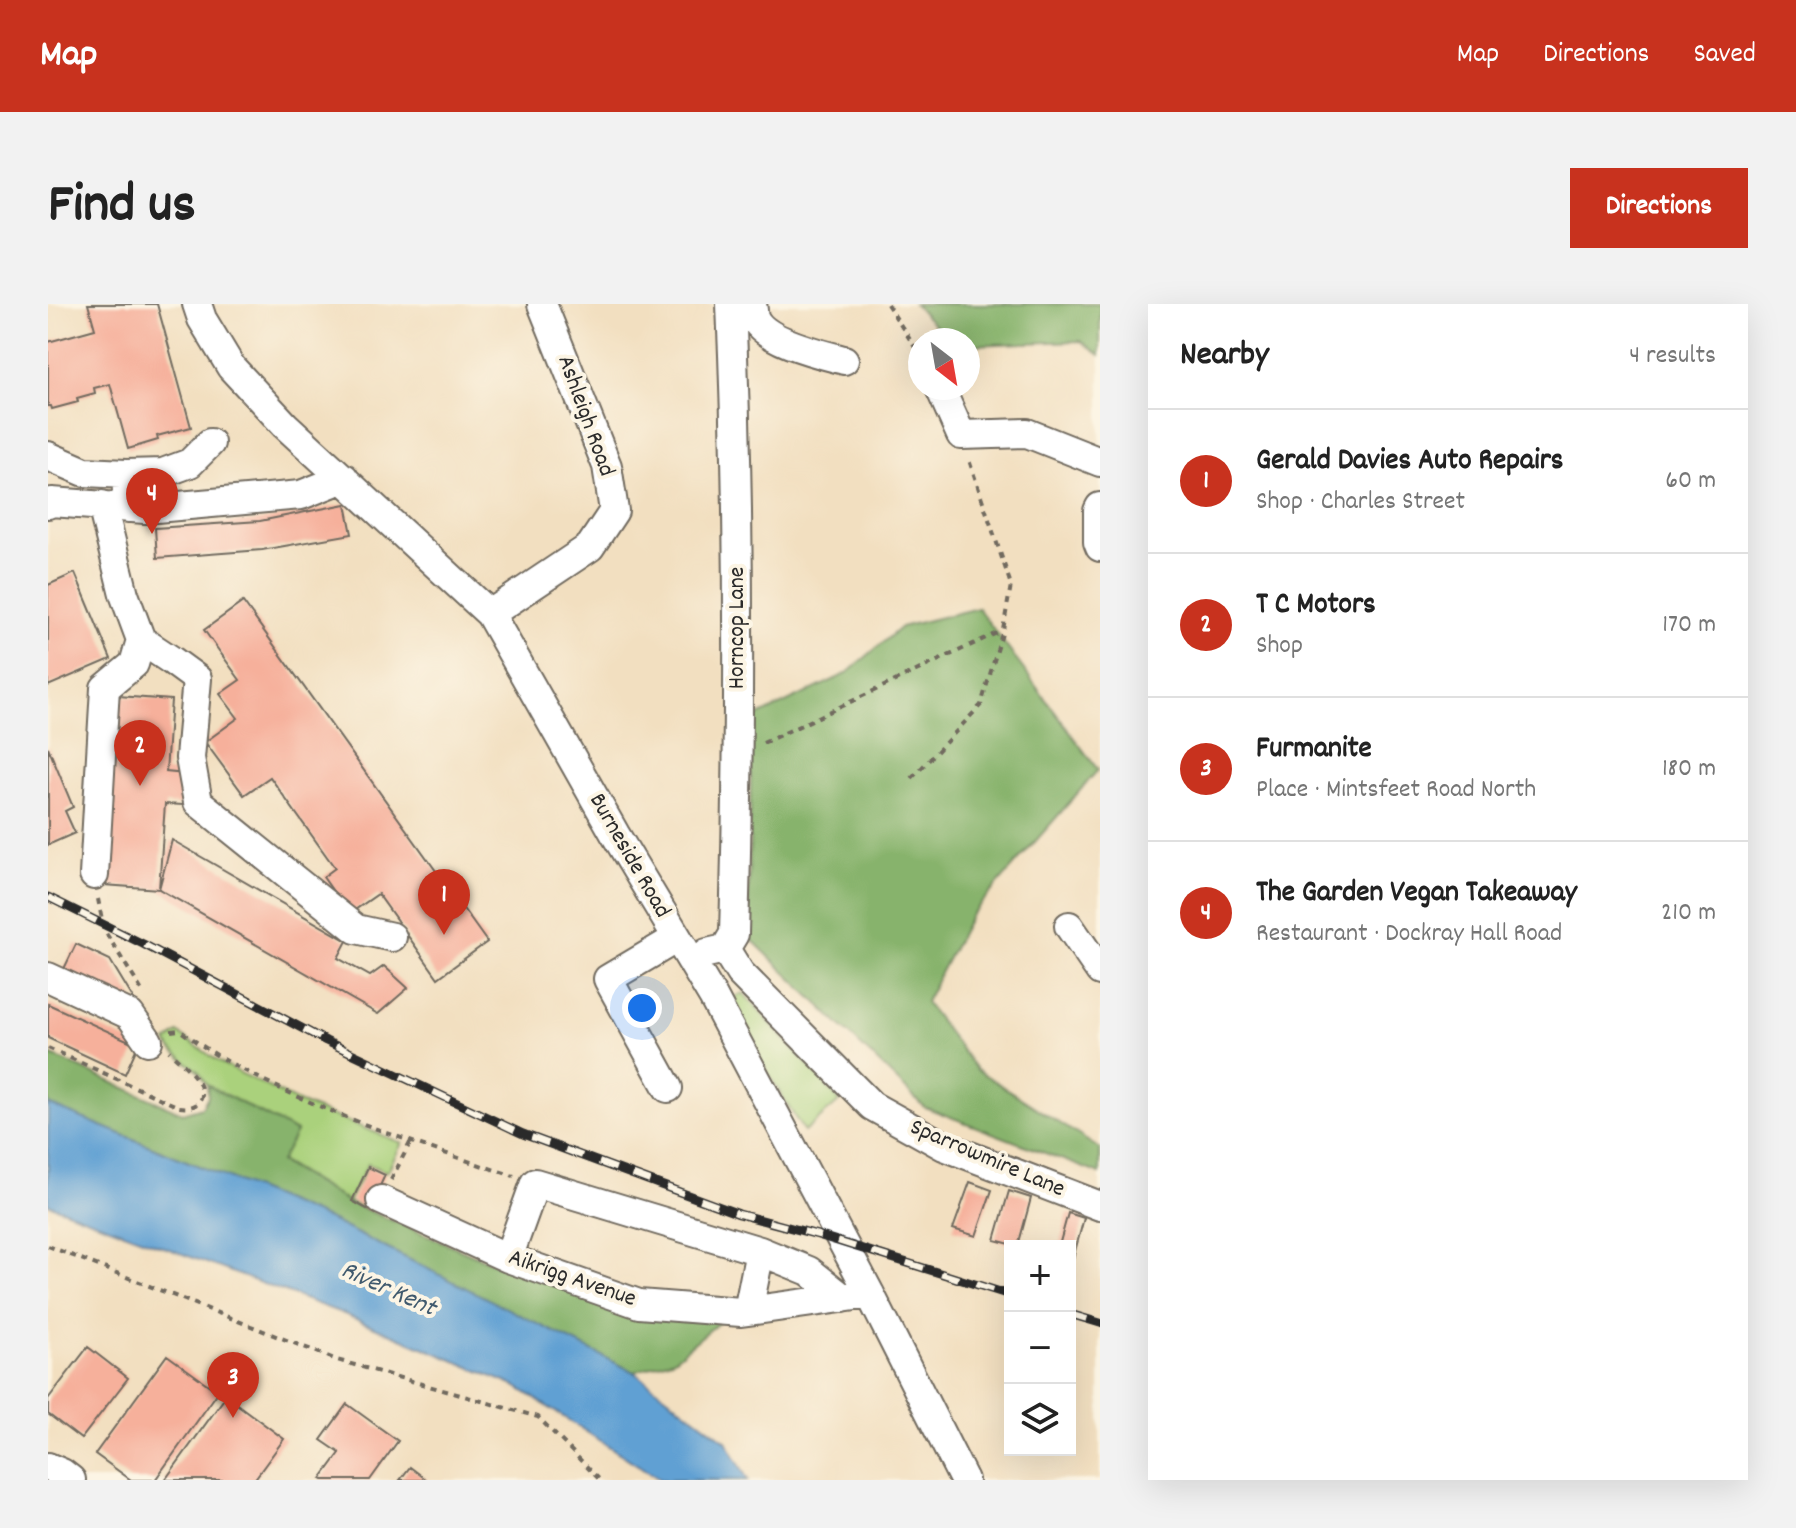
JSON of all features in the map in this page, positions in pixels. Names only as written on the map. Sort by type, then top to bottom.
[{"type":"street","name":"Burneside Road","points":[[197,304],[202,319],[231,367],[285,425],[490,614],[615,834],[713,997],[857,1296],[964,1480]]},
{"type":"street","name":"Ashleigh Road","points":[[490,614],[590,547],[614,511],[607,466],[542,304]]},
{"type":"street","name":"Horncop Lane","points":[[725,949],[734,934],[739,754],[737,447],[731,304]]},
{"type":"street","points":[[752,304],[754,319],[768,333],[806,350],[844,360]]},
{"type":"street","points":[[945,400],[961,435],[1027,433],[1100,462]]},
{"type":"street","points":[[48,456],[85,472],[163,473],[190,463],[210,443]]},
{"type":"street","points":[[126,474],[115,507],[124,594],[141,640],[197,679],[190,758],[198,802],[356,929],[392,937]]},
{"type":"street","points":[[50,503],[145,509],[301,495],[344,478]]},
{"type":"street","points":[[1100,507],[1100,547]]},
{"type":"street","points":[[94,875],[105,688],[134,664],[141,640]]},
{"type":"street","points":[[1069,926],[1100,971]]},
{"type":"street","points":[[668,1088],[608,979],[682,947],[725,949]]},
{"type":"street","name":"Sparrowmire Lane","points":[[725,949],[740,973],[872,1106],[944,1146],[1100,1206]]},
{"type":"street","points":[[713,997],[740,973]]},
{"type":"street","points":[[48,977],[130,1015],[159,1040]]},
{"type":"street","points":[[508,1258],[535,1183],[760,1251],[809,1271],[857,1296]]},
{"type":"street","name":"Aikrigg Avenue","points":[[381,1200],[508,1258],[639,1304],[741,1312],[857,1296]]},
{"type":"street","points":[[748,1311],[760,1251]]},
{"type":"street","points":[[48,1467],[71,1480]]},
{"type":"path","points":[[887,304],[908,336]]},
{"type":"path","points":[[912,778],[981,705],[1003,630],[1011,585],[961,435]]},
{"type":"path","points":[[739,754],[1003,630]]},
{"type":"path","points":[[94,875],[104,930],[145,996]]},
{"type":"path","points":[[48,1048],[187,1108],[198,1103],[202,1095],[200,1084],[159,1040],[172,1030],[179,1030],[224,1060],[303,1100],[410,1143],[535,1183]]},
{"type":"path","points":[[381,1200],[410,1143]]},
{"type":"path","points":[[48,1246],[337,1360],[538,1417],[600,1480]]},
{"type":"green space","points":[[914,304],[1100,304],[1100,355],[1081,341],[980,345],[980,328],[937,328]]},
{"type":"green space","points":[[978,608],[1098,770],[970,916],[925,1002],[976,1069],[1100,1149],[1100,1174],[924,1107],[748,936],[752,719],[846,674],[901,627]]},
{"type":"green space","points":[[743,993],[840,1101],[804,1132],[730,1005],[734,998]]},
{"type":"green space","points":[[178,1033],[222,1064],[300,1103],[402,1143],[387,1172],[368,1164],[348,1202],[280,1161],[296,1132],[207,1085],[200,1073],[172,1050],[167,1042]]},
{"type":"green space","points":[[48,1054],[182,1113],[202,1107],[208,1096],[207,1085],[296,1132],[280,1162],[348,1202],[505,1268],[723,1319],[674,1359],[634,1372],[330,1220],[48,1104]]},
{"type":"water","name":"River Kent","points":[[48,1104],[330,1220],[634,1372],[726,1441],[748,1480],[661,1480],[517,1387],[344,1314],[48,1204]]},
{"type":"building","points":[[88,304],[157,304],[191,427],[157,436],[158,440],[128,449],[110,384],[94,388],[95,393],[77,398],[78,402],[52,409],[48,406],[48,342],[95,329]]},
{"type":"building","points":[[346,504],[352,534],[262,550],[157,558],[155,528],[260,521]]},
{"type":"building","points":[[75,573],[111,659],[48,686],[48,585]]},
{"type":"building","points":[[243,602],[487,942],[438,978],[378,894],[349,914],[323,877],[335,868],[270,777],[244,795],[205,742],[238,718],[220,694],[240,680],[204,630]]},
{"type":"building","points":[[118,696],[171,700],[166,772],[185,774],[183,805],[165,804],[159,889],[104,885]]},
{"type":"building","points":[[48,747],[73,807],[65,811],[75,833],[48,845]]},
{"type":"building","points":[[172,840],[347,941],[338,958],[370,976],[384,966],[408,988],[378,1014],[159,889]]},
{"type":"building","points":[[76,944],[110,960],[133,998],[130,1005],[62,973]]},
{"type":"building","points":[[48,1004],[138,1045],[125,1074],[48,1038]]},
{"type":"building","points":[[368,1167],[385,1175],[369,1210],[352,1201]]},
{"type":"building","points":[[970,1182],[992,1190],[976,1236],[953,1229]]},
{"type":"building","points":[[1009,1191],[1031,1198],[1020,1240],[995,1240]]},
{"type":"building","points":[[1068,1213],[1084,1218],[1076,1248],[1076,1240],[1061,1240]]},
{"type":"building","points":[[88,1347],[128,1378],[81,1439],[48,1414],[48,1399]]},
{"type":"building","points":[[167,1355],[218,1392],[155,1480],[131,1480],[95,1454]]},
{"type":"building","points":[[226,1396],[284,1439],[254,1480],[165,1480]]},
{"type":"building","points":[[347,1404],[398,1441],[370,1480],[323,1480],[340,1453],[321,1440]]},
{"type":"building","points":[[410,1467],[427,1480],[400,1480]]},
{"type":"railway","points":[[48,897],[326,1041],[523,1134],[739,1214],[818,1235],[1004,1293]]},
{"type":"railway","points":[[1076,1316],[1100,1323]]},
{"type":"place","name":"The Garden Vegan Takeaway","points":[[152,534]]},
{"type":"place","name":"T C Motors","points":[[140,786]]},
{"type":"place","name":"Gerald Davies Auto Repairs","points":[[444,935]]},
{"type":"place","name":"Furmanite","points":[[233,1418]]}]
